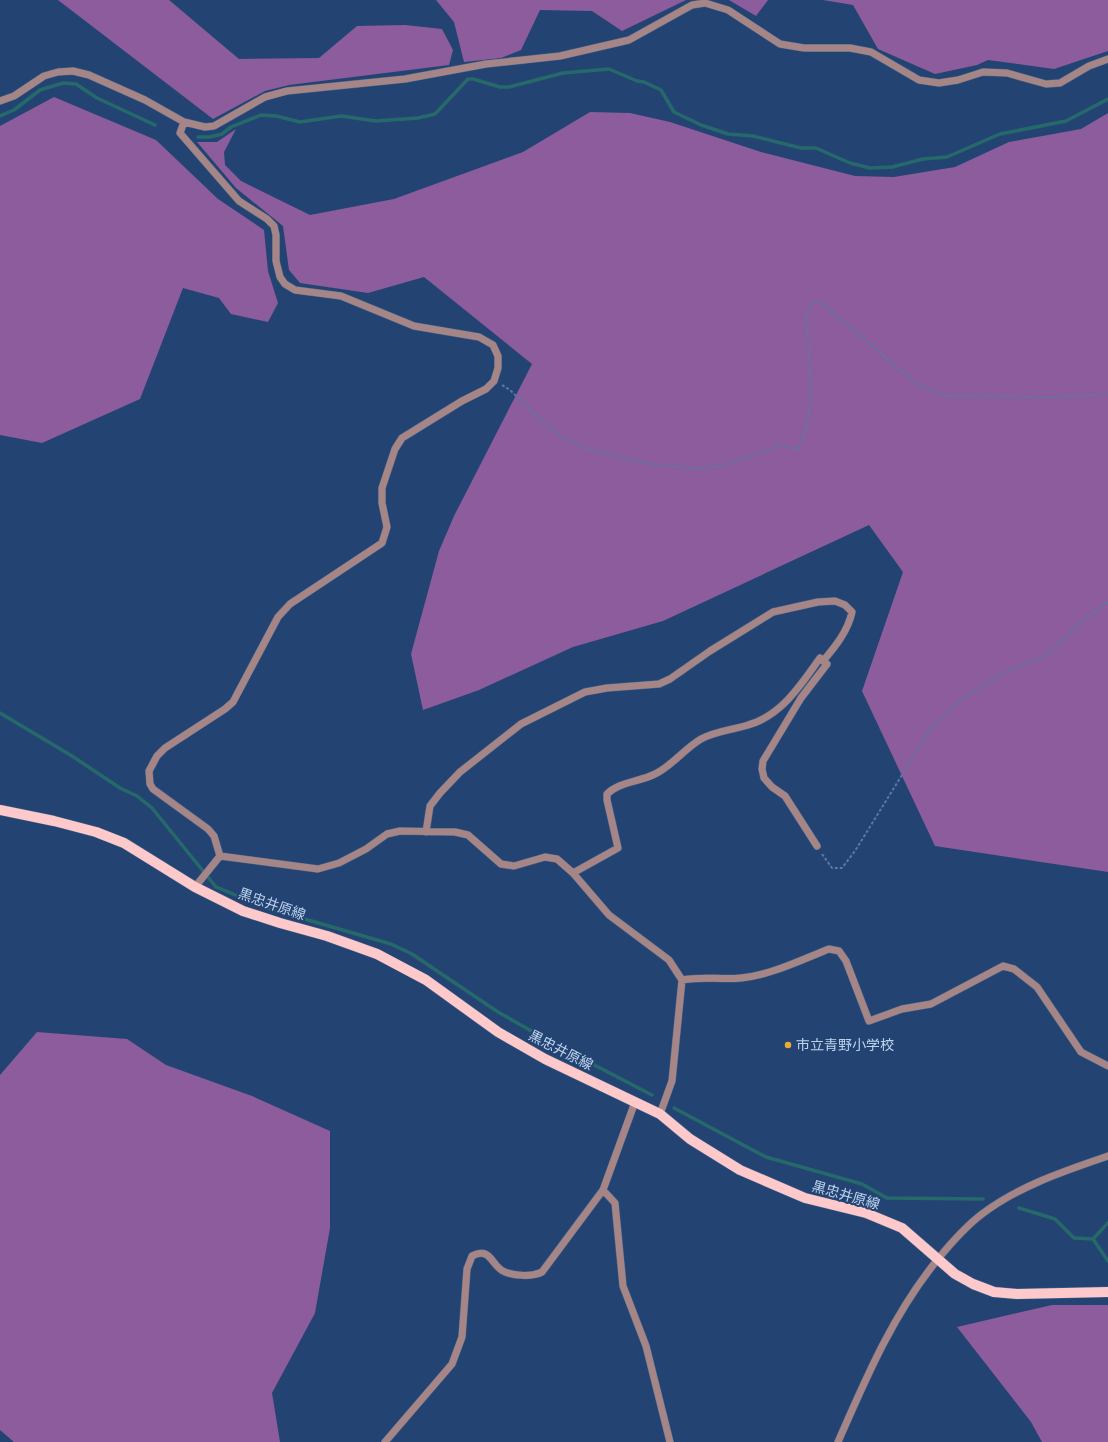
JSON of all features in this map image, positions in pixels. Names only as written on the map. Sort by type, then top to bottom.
[{"type":"main road","name":"黒忠井原線","points":[[0,810],[54,821],[96,832],[124,843],[195,887],[243,911],[327,936],[377,954],[426,980],[498,1032],[545,1059],[660,1114],[690,1140],[740,1170],[805,1198],[866,1213],[902,1228],[939,1258],[955,1274],[973,1284],[994,1292],[1018,1294],[1108,1292]]},
{"type":"street","points":[[0,101],[14,96],[44,76],[58,72],[73,72],[89,75],[145,100],[184,122],[205,127],[214,126],[265,97],[288,91],[406,79],[486,64],[560,56],[629,40],[692,5],[705,3],[728,10],[780,44],[804,48],[850,48],[871,52],[919,80],[939,83],[958,80],[983,72],[1007,73],[1046,84],[1060,83],[1089,66],[1108,60]]},
{"type":"street","points":[[184,122],[180,133],[239,201],[267,219],[274,226],[276,235],[276,261],[280,277],[285,284],[295,290],[341,296],[414,326],[479,337],[493,345],[498,356],[498,368],[494,381],[486,389],[462,401],[402,438],[395,449],[382,488],[382,503],[387,528],[382,542],[290,604],[278,617],[233,702],[225,709],[165,748],[152,764],[149,778],[153,790],[208,829],[214,836],[220,856]]},
{"type":"street","points":[[426,832],[430,806],[460,772],[520,724],[585,692],[606,688],[659,684],[670,679],[710,651],[773,612],[818,602],[835,601],[845,605],[852,612],[850,622],[838,644],[823,661]]},
{"type":"street","points":[[573,873],[618,848],[607,800],[607,794],[612,789],[654,774],[674,762],[700,740],[718,732],[763,720],[776,712],[797,689],[820,658],[827,664],[801,698],[763,761],[762,769],[764,778],[772,787],[785,796],[817,846]]},
{"type":"street","points":[[220,856],[318,869],[339,863],[366,849],[387,834],[400,831],[455,832],[468,835],[501,864],[514,866],[545,857],[557,859],[573,873],[609,915],[669,960],[682,980],[672,1080],[660,1114]]},
{"type":"street","points":[[195,887],[220,856]]},
{"type":"street","points":[[682,980],[699,976],[741,978],[770,972],[829,949],[839,951],[846,961],[869,1021],[902,1009],[931,1004],[1003,966],[1014,969],[1037,987],[1081,1052],[1108,1066]]},
{"type":"street","points":[[385,1442],[452,1364],[462,1337],[467,1269],[472,1256],[478,1253],[488,1255],[504,1272],[534,1276],[542,1272],[604,1190],[635,1102]]},
{"type":"street","points":[[838,1442],[866,1377],[893,1323],[919,1283],[956,1237],[982,1214],[1018,1191],[1069,1169],[1108,1156]]},
{"type":"street","points":[[604,1190],[614,1203],[623,1286],[646,1346],[670,1442]]},
{"type":"path","points":[[494,381],[510,390],[543,422],[563,438],[587,449],[637,461],[695,469],[721,466],[782,445],[797,450],[804,437],[810,401],[806,318],[809,307],[813,302],[820,301],[917,384],[946,396],[1056,397],[1108,394]]},
{"type":"path","points":[[817,846],[832,868],[842,868],[855,851],[931,728],[960,700],[998,676],[1044,656],[1081,622],[1108,602]]},
{"type":"shaded area","points":[[58,0],[169,0],[239,59],[319,58],[357,26],[405,25],[442,29],[453,50],[449,65],[289,85],[265,91],[213,119]]},
{"type":"shaded area","points":[[436,0],[686,0],[622,31],[592,11],[540,10],[521,50],[501,58],[464,62],[454,22]]},
{"type":"shaded area","points":[[729,0],[768,0],[756,16]]},
{"type":"shaded area","points":[[823,0],[1108,0],[1108,51],[1054,69],[988,60],[977,65],[935,74],[878,49],[853,5]]},
{"type":"shaded area","points":[[54,97],[156,140],[218,199],[264,230],[268,271],[278,303],[268,322],[231,314],[219,298],[183,288],[140,399],[42,443],[0,435],[0,126]]},
{"type":"shaded area","points":[[590,112],[630,113],[670,122],[761,152],[855,176],[894,177],[955,167],[1009,142],[1081,129],[1108,113],[1108,872],[935,846],[862,691],[903,572],[869,525],[663,621],[573,647],[479,690],[423,710],[411,654],[439,551],[454,516],[532,364],[424,277],[368,293],[300,283],[289,270],[283,226],[236,188],[197,142],[217,142],[236,129],[224,152],[225,165],[241,181],[310,215],[394,199],[523,152]]},
{"type":"shaded area","points":[[37,1032],[127,1039],[166,1065],[252,1096],[330,1131],[330,1228],[315,1313],[272,1393],[280,1442],[14,1442],[0,1430],[0,1075]]},
{"type":"shaded area","points":[[1052,1305],[1108,1305],[1108,1442],[1042,1442],[1031,1422],[957,1327]]},
{"type":"waterway","points":[[198,137],[210,137],[222,134],[231,127],[261,115],[276,116],[300,122],[341,116],[376,121],[418,118],[435,114],[468,79],[473,79],[500,87],[509,87],[563,73],[609,69],[661,90],[674,112],[701,125],[728,134],[753,136],[801,148],[816,148],[850,163],[870,168],[892,167],[923,159],[947,157],[1000,134],[1066,121],[1108,99]]},
{"type":"waterway","points":[[0,116],[14,110],[40,90],[63,83],[76,84],[97,98],[155,125]]},
{"type":"waterway","points":[[0,713],[72,756],[120,788],[137,796],[152,808],[216,887],[270,909],[391,944],[412,954],[498,1012],[556,1045],[652,1095]]},
{"type":"waterway","points":[[674,1108],[766,1157],[862,1184],[887,1198],[983,1199]]},
{"type":"waterway","points":[[1019,1208],[1055,1219],[1074,1238],[1093,1239],[1108,1261]]},
{"type":"waterway","points":[[1093,1239],[1108,1223]]},
{"type":"place","name":"市立青野小学校","points":[[788,1045]]}]
